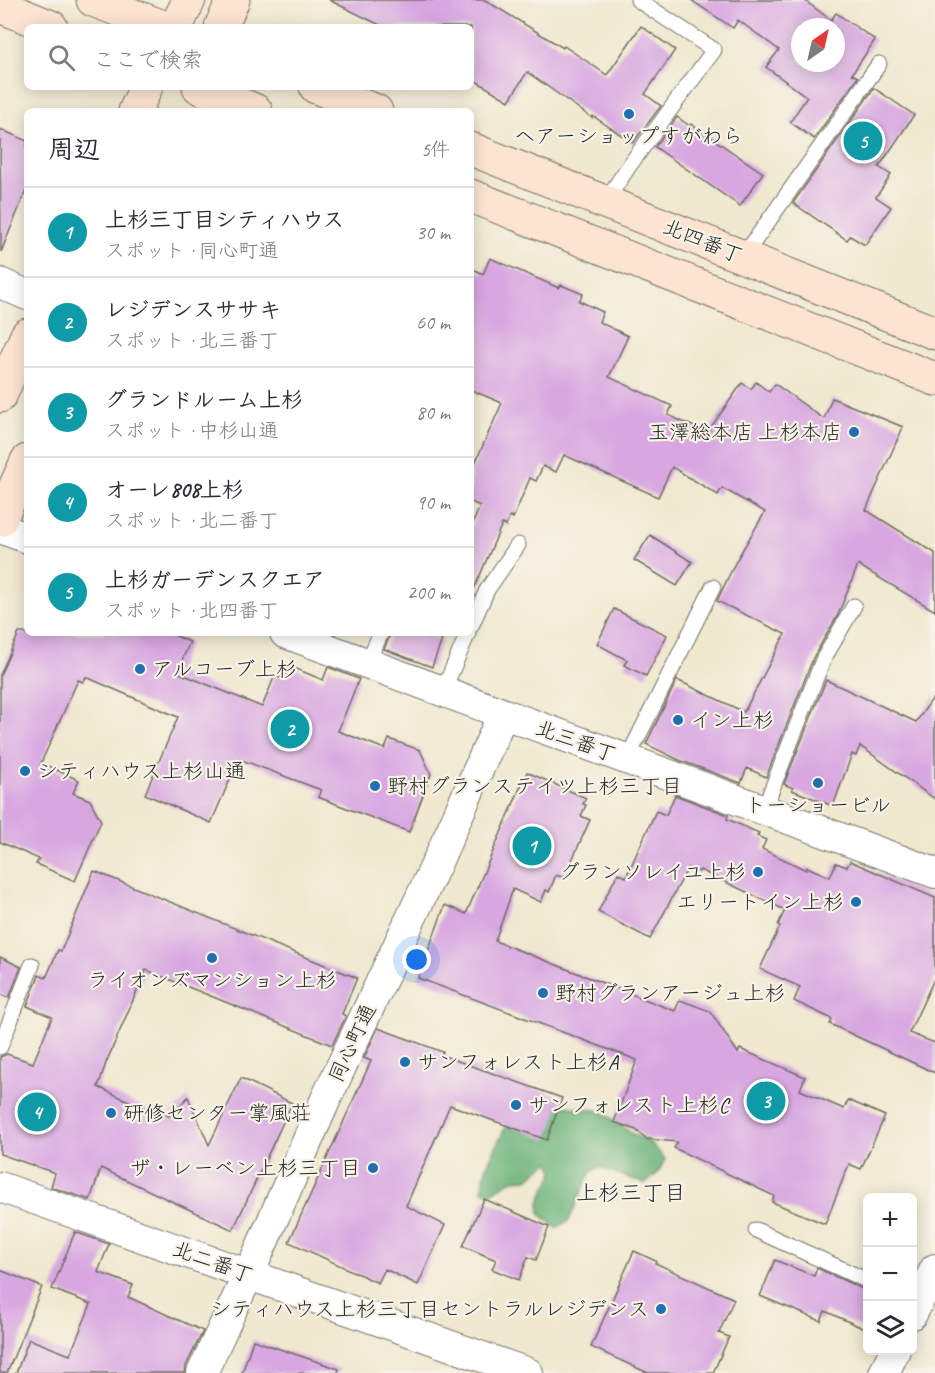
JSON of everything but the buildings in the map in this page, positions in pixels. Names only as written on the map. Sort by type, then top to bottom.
[{"type":"street","points":[[93,0],[155,24]]},
{"type":"street","points":[[177,24],[189,0]]},
{"type":"street","points":[[222,24],[233,0]]},
{"type":"street","points":[[0,6],[44,24]]},
{"type":"street","points":[[136,108],[146,90]]},
{"type":"street","points":[[186,108],[196,90]]},
{"type":"street","points":[[204,90],[249,108]]},
{"type":"street","points":[[324,90],[368,108]]},
{"type":"street","name":"北四番丁","points":[[474,150],[935,333]]},
{"type":"street","name":"北四番丁","points":[[474,197],[935,379]]},
{"type":"street","points":[[0,283],[24,294]]},
{"type":"street","points":[[0,396],[24,342]]},
{"type":"street","points":[[0,520],[24,468]]},
{"type":"street","points":[[0,528],[24,537]]},
{"type":"street","name":"北三番丁","points":[[293,636],[935,873]]},
{"type":"street","name":"同心町通","points":[[201,1373],[249,1274],[325,1101],[435,867],[503,714]]},
{"type":"street","name":"北二番丁","points":[[0,1187],[528,1373]]},
{"type":"street","points":[[917,1302],[935,1269]]},
{"type":"street","points":[[884,1373],[893,1355]]},
{"type":"lane","points":[[605,202],[714,50],[638,0]]},
{"type":"lane","points":[[743,257],[879,64]]},
{"type":"lane","points":[[474,619],[487,590],[518,545]]},
{"type":"lane","points":[[627,759],[713,586]]},
{"type":"lane","points":[[764,809],[823,660],[854,606]]},
{"type":"lane","points":[[368,663],[380,636]]},
{"type":"lane","points":[[443,691],[467,636]]},
{"type":"lane","points":[[0,1047],[32,965]]},
{"type":"lane","points":[[756,1230],[863,1279]]},
{"type":"green space","points":[[559,1105],[601,1111],[631,1133],[651,1143],[665,1159],[658,1173],[645,1184],[599,1167],[590,1173],[569,1220],[557,1228],[540,1214],[539,1202],[554,1171],[550,1162],[528,1179],[512,1180],[491,1193],[482,1191],[486,1168],[506,1126],[533,1134]]},
{"type":"place","name":"ヘアーショップすがわら","points":[[629,114]]},
{"type":"place","name":"上杉ガーデンスクエア","points":[[863,141]]},
{"type":"place","name":"玉澤総本店 上杉本店","points":[[854,432]]},
{"type":"place","name":"アルコーブ上杉","points":[[140,669]]},
{"type":"place","name":"イン上杉","points":[[678,720]]},
{"type":"place","name":"レジデンスササキ","points":[[290,729]]},
{"type":"place","name":"シティハウス上杉山通","points":[[25,771]]},
{"type":"place","name":"トーショービル","points":[[818,783]]},
{"type":"place","name":"野村グランステイツ上杉三丁目","points":[[375,786]]},
{"type":"place","name":"上杉三丁目シティハウス","points":[[532,846]]},
{"type":"place","name":"グランソレイユ上杉","points":[[758,872]]},
{"type":"place","name":"エリートイン上杉","points":[[856,902]]},
{"type":"place","name":"ライオンズマンション上杉","points":[[212,958]]},
{"type":"place","name":"野村グランアージュ上杉","points":[[543,993]]},
{"type":"place","name":"サンフォレスト上杉A","points":[[405,1062]]},
{"type":"place","name":"グランドルーム上杉","points":[[766,1101]]},
{"type":"place","name":"サンフォレスト上杉C","points":[[516,1105]]},
{"type":"place","name":"オーレ808上杉","points":[[37,1112]]},
{"type":"place","name":"研修センター掌風荘","points":[[111,1113]]},
{"type":"place","name":"ザ・レーベン上杉三丁目","points":[[373,1168]]},
{"type":"place","name":"シティハウス上杉三丁目セントラルレジデンス","points":[[661,1309]]},
{"type":"district","name":"上杉三丁目","points":[[631,1192]]}]
